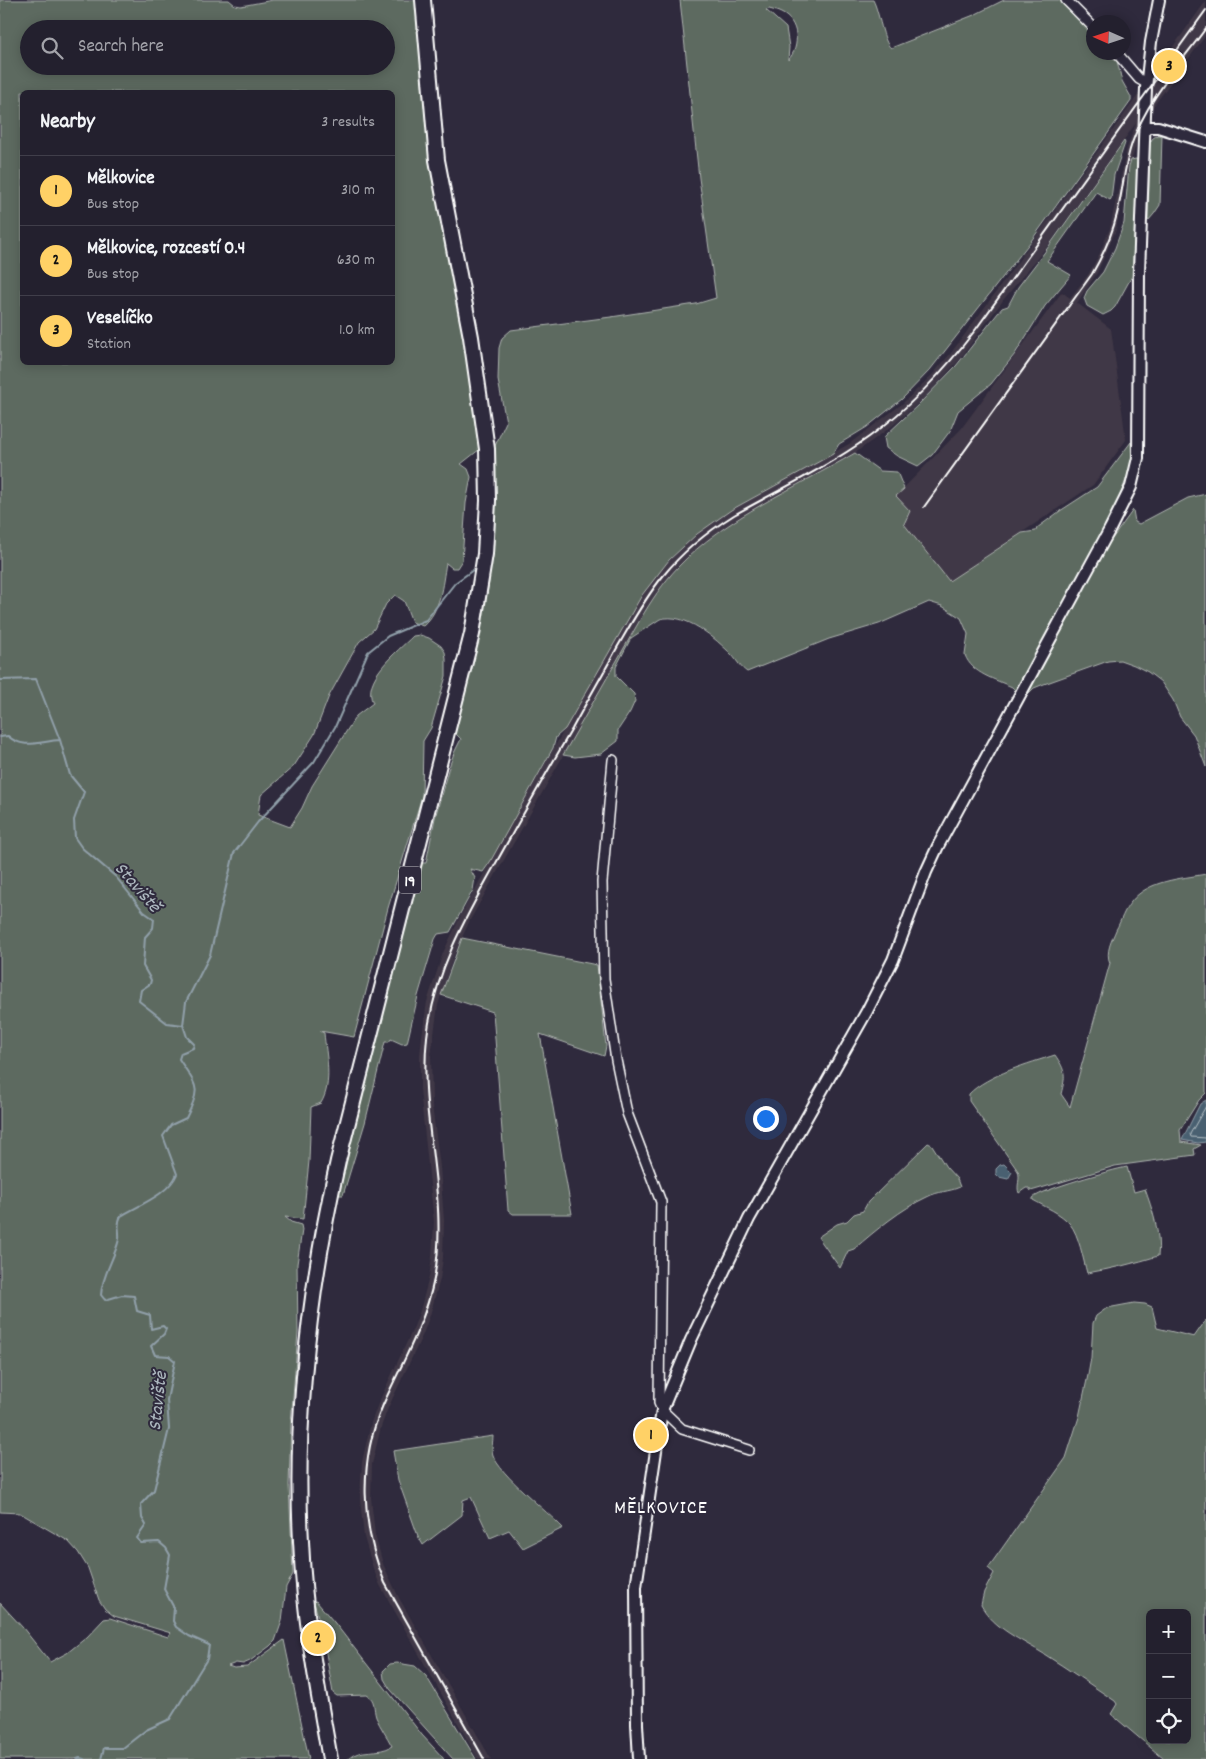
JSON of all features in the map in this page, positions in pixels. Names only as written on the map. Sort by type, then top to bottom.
[{"type":"main road","name":"19","points":[[330,1759],[314,1671],[300,1542],[300,1431],[305,1352],[323,1231],[338,1161],[472,634],[487,528],[488,475],[484,422],[471,337],[437,160],[423,0]]},
{"type":"street","points":[[1066,0],[1086,20]]},
{"type":"street","points":[[639,1759],[636,1587],[662,1410],[691,1340],[749,1220],[867,1011],[892,960],[938,846],[1110,529],[1131,487],[1136,471],[1138,444],[1139,272],[1146,83],[1151,42],[1160,0]]},
{"type":"street","points":[[1123,60],[1139,79],[1146,83]]},
{"type":"street","points":[[1145,127],[1158,127],[1206,142]]},
{"type":"street","points":[[613,760],[602,882],[604,979],[616,1060],[627,1113],[661,1202],[659,1403],[662,1410],[682,1429],[749,1450]]},
{"type":"shaded area","points":[[1206,1],[1206,35],[1152,108],[1142,126],[1127,174],[1116,230],[1097,273],[1077,303],[1111,329],[1126,440],[1093,485],[949,581],[904,524],[896,496],[961,429],[1062,292],[1070,298],[1088,275],[1110,228],[1127,148],[1136,123],[1049,244],[1004,299],[959,360],[924,398],[891,427],[855,453],[737,519],[704,543],[677,567],[651,601],[640,620],[470,920],[453,957],[438,1005],[431,1056],[432,1105],[440,1167],[444,1221],[443,1258],[440,1279],[423,1334],[381,1427],[372,1464],[371,1498],[375,1535],[383,1564],[399,1598],[491,1759],[478,1759],[380,1585],[364,1537],[360,1499],[362,1462],[371,1423],[413,1329],[429,1277],[434,1222],[420,1089],[420,1055],[427,1002],[443,953],[461,915],[516,815],[630,614],[656,575],[684,545],[713,522],[849,444],[902,404],[933,374],[996,292]]},
{"type":"green space","points":[[0,0],[229,0],[235,5],[241,6],[273,0],[416,0],[430,161],[464,338],[480,449],[461,464],[468,469],[471,477],[466,503],[462,560],[457,568],[452,568],[446,563],[442,589],[437,605],[434,613],[423,626],[412,622],[404,601],[395,595],[386,604],[374,629],[359,642],[329,696],[314,735],[294,766],[261,795],[258,815],[290,827],[302,808],[312,786],[356,716],[373,703],[372,685],[376,675],[383,666],[413,636],[420,635],[429,638],[441,646],[445,652],[446,676],[431,728],[423,741],[422,796],[388,908],[354,1037],[320,1031],[324,1033],[328,1078],[325,1095],[321,1103],[311,1107],[309,1161],[303,1219],[285,1217],[291,1222],[301,1225],[302,1230],[297,1264],[298,1332],[291,1423],[289,1485],[293,1574],[286,1587],[282,1621],[275,1641],[250,1661],[228,1666],[234,1668],[247,1667],[284,1640],[309,1759],[0,1759],[0,1603],[50,1662],[67,1653],[87,1637],[104,1619],[110,1618],[168,1637],[171,1633],[114,1616],[105,1609],[99,1600],[88,1568],[78,1552],[68,1541],[20,1513],[0,1512]]},
{"type":"green space","points":[[680,0],[873,0],[886,40],[891,48],[974,15],[1004,0],[1063,0],[1086,25],[1086,60],[1117,61],[1122,81],[1131,97],[1131,101],[1031,241],[930,370],[902,399],[867,427],[839,444],[833,454],[731,510],[697,534],[669,560],[642,595],[565,729],[556,737],[553,748],[490,862],[483,872],[470,869],[475,878],[473,890],[450,932],[438,934],[435,939],[418,996],[407,1043],[402,1044],[391,1039],[389,1042],[385,1042],[365,1123],[343,1195],[338,1195],[421,863],[426,863],[435,818],[448,770],[461,739],[454,732],[479,636],[489,582],[495,501],[494,448],[506,422],[498,380],[499,348],[502,338],[511,330],[696,304],[716,298],[699,178]],"holes":[[[766,10],[780,12],[792,22],[795,28],[795,48],[788,60],[789,47],[786,28]]]},
{"type":"green space","points":[[1157,135],[1162,135],[1160,205],[1148,221],[1150,143]]},
{"type":"green space","points":[[1124,141],[1125,143],[1114,175],[1111,199],[1096,192],[1047,261],[1071,275],[1045,306],[1015,354],[991,384],[958,411],[950,431],[932,455],[918,466],[897,456],[886,448],[884,437],[956,366],[1002,308],[1008,306],[1018,287]]},
{"type":"green space","points":[[1131,160],[1139,160],[1132,276],[1115,307],[1103,315],[1087,306],[1084,298],[1087,291],[1103,272],[1115,248],[1124,223],[1129,166]]},
{"type":"green space","points":[[1131,442],[1132,464],[1099,543],[1014,695],[1015,690],[1012,687],[985,675],[968,662],[965,655],[968,634],[961,618],[942,606],[929,602],[879,624],[829,639],[747,672],[709,634],[680,619],[660,619],[631,638],[616,667],[616,676],[634,694],[635,701],[618,730],[618,741],[601,754],[575,757],[563,755],[644,613],[657,592],[678,567],[717,533],[785,491],[855,453],[880,471],[897,472],[904,489],[896,496],[910,511],[904,524],[949,581],[1022,533],[1036,531],[1037,528],[1060,511],[1097,487]]},
{"type":"green space","points":[[1206,494],[1206,767],[1194,735],[1180,717],[1173,700],[1161,682],[1148,672],[1134,665],[1120,660],[1108,661],[1034,688],[1027,695],[1109,543],[1133,510],[1135,522],[1139,524],[1188,498]]},
{"type":"green space","points":[[1206,874],[1206,1093],[1199,1100],[1180,1130],[1181,1142],[1201,1145],[1194,1149],[1195,1155],[1115,1166],[1031,1191],[1029,1188],[1026,1188],[1019,1193],[1018,1171],[969,1101],[969,1094],[998,1075],[1055,1055],[1064,1073],[1061,1094],[1070,1107],[1110,963],[1108,955],[1110,946],[1126,908],[1138,895],[1155,885],[1175,879]]},
{"type":"green space","points":[[462,938],[597,965],[606,1046],[604,1056],[540,1034],[572,1214],[513,1214],[508,1210],[493,1012],[441,995]]},
{"type":"green space","points":[[928,1143],[932,1145],[946,1167],[957,1179],[960,1187],[931,1195],[898,1214],[854,1249],[848,1251],[840,1268],[818,1237],[837,1224],[847,1221],[854,1214],[863,1211],[868,1202]]},
{"type":"green space","points":[[1127,1167],[1134,1192],[1145,1189],[1148,1197],[1157,1230],[1158,1256],[1123,1266],[1087,1273],[1078,1241],[1070,1224],[1058,1213],[1033,1200],[1033,1198],[1063,1185]]},
{"type":"green space","points":[[1134,1303],[1145,1304],[1152,1307],[1157,1328],[1194,1337],[1206,1320],[1206,1759],[1164,1759],[1146,1744],[1191,1744],[1191,1609],[1146,1609],[1146,1744],[1111,1714],[1117,1704],[1115,1701],[1001,1627],[993,1621],[981,1605],[984,1592],[994,1573],[988,1568],[1066,1458],[1079,1417],[1088,1375],[1093,1323],[1096,1316],[1107,1308]]},
{"type":"green space","points":[[493,1436],[492,1453],[497,1463],[514,1482],[563,1528],[523,1548],[509,1530],[490,1538],[471,1497],[463,1500],[462,1515],[423,1545],[398,1480],[393,1451]]},
{"type":"green space","points":[[316,1601],[422,1735],[444,1759],[348,1759],[358,1753],[387,1749],[392,1746],[378,1721],[370,1697],[367,1695],[337,1696],[333,1693],[323,1636],[314,1602]]},
{"type":"green space","points":[[397,1663],[415,1666],[426,1676],[476,1759],[453,1759],[390,1689],[384,1679],[383,1671],[390,1664]]},
{"type":"water","points":[[1206,1100],[1206,1142],[1198,1143],[1182,1140],[1200,1104]]},
{"type":"water","points":[[1004,1164],[1012,1172],[1008,1179],[999,1177],[996,1174],[996,1169]]},
{"type":"waterway","points":[[183,1025],[186,1002],[210,955],[234,853],[258,822],[314,762],[335,727],[368,652],[388,636],[426,620],[455,583],[473,570]]},
{"type":"waterway","points":[[0,680],[36,679],[60,740]]},
{"type":"waterway","name":"Staviště","points":[[0,737],[8,736],[20,743],[26,744],[60,740],[70,775],[84,792],[74,820],[75,838],[82,848],[116,877],[144,912],[154,919],[153,928],[145,937],[143,966],[151,980],[150,984],[141,990],[139,1001],[167,1023],[183,1025],[187,1037],[194,1044],[193,1048],[181,1053],[179,1059],[195,1087],[194,1100],[186,1118],[171,1125],[163,1136],[177,1174],[161,1193],[121,1216],[118,1224],[119,1239],[104,1280],[101,1295],[105,1300],[122,1295],[134,1296],[137,1311],[150,1315],[151,1329],[163,1326],[166,1329],[164,1334],[151,1346],[155,1355],[169,1356],[175,1361],[167,1400],[169,1429],[154,1490],[141,1504],[142,1518],[146,1525],[137,1538],[141,1543],[159,1542],[166,1548],[170,1555],[164,1589],[174,1608],[173,1621],[176,1627],[189,1636],[209,1645],[207,1659],[170,1719],[146,1730],[123,1748],[104,1748],[101,1759]]},
{"type":"waterway","name":"Staviště","points":[[77,1759],[84,1759]]},
{"type":"railway","points":[[484,1759],[385,1583],[371,1539],[367,1517],[366,1494],[366,1471],[375,1427],[383,1405],[419,1328],[434,1279],[438,1249],[438,1218],[425,1067],[431,1013],[436,991],[452,947],[484,884],[618,646],[656,584],[687,550],[714,528],[853,448],[899,413],[927,387],[976,329],[1206,10]]},
{"type":"railway","points":[[924,507],[1092,274],[1113,230],[1129,152],[1138,127],[1155,97],[1206,28]]},
{"type":"place","name":"Veselíčko","points":[[1169,66]]},
{"type":"place","name":"Mělkovice","points":[[651,1435]]},
{"type":"place","name":"Mělkovice, rozcestí 0.4","points":[[318,1638]]},
{"type":"district","name":"MĚLKOVICE","points":[[661,1506]]}]
